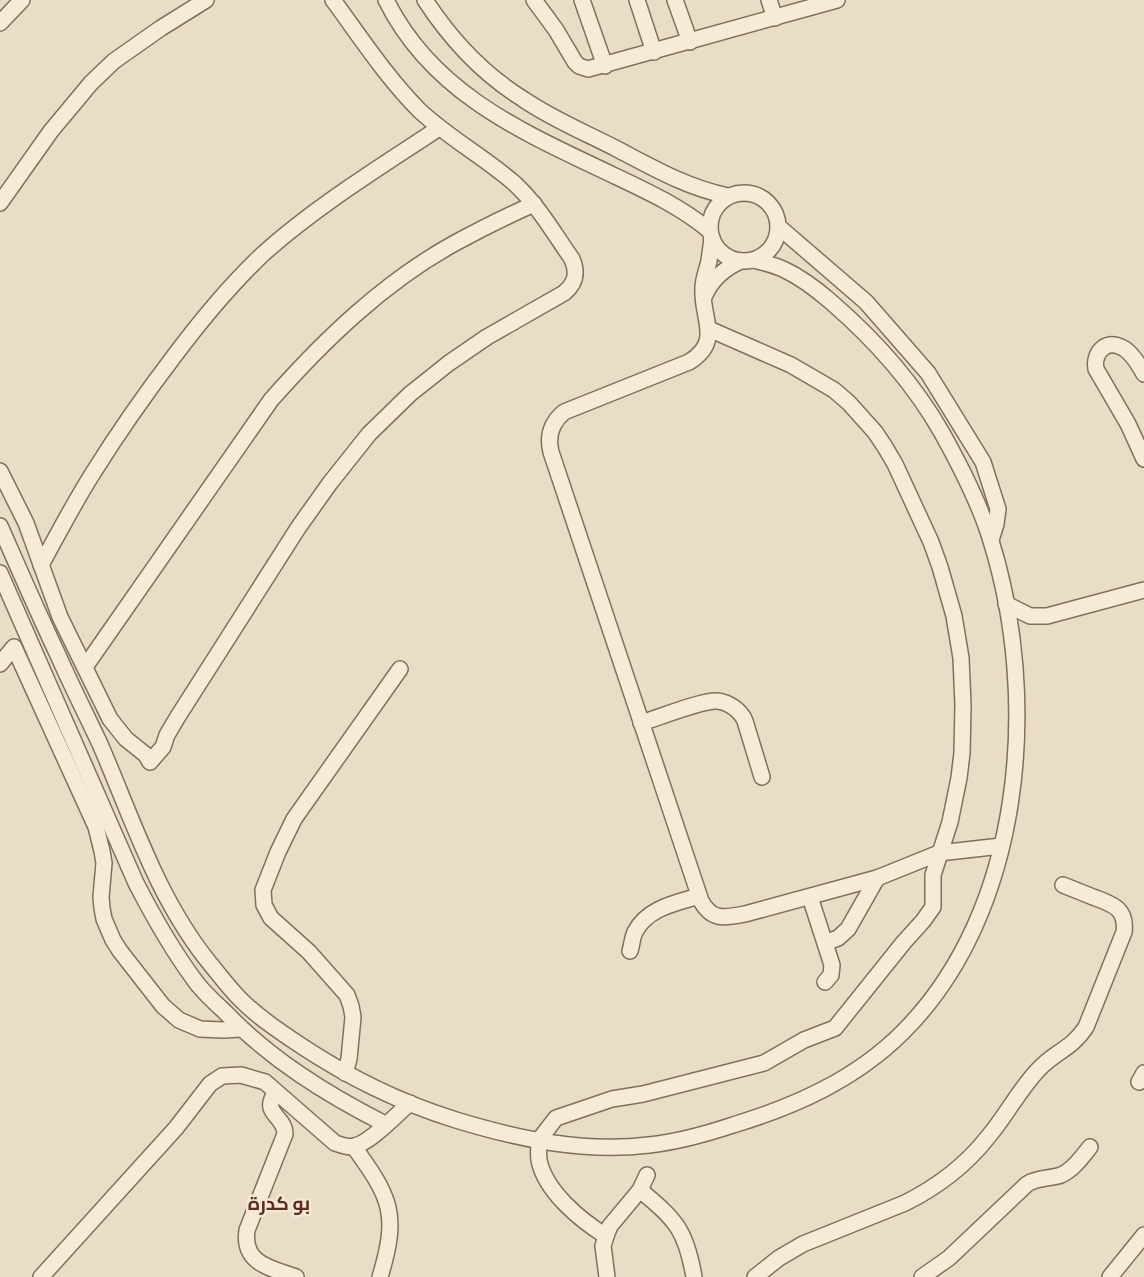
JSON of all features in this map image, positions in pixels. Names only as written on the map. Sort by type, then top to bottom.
[{"type":"street","points":[[0,23],[22,0]]},
{"type":"street","points":[[0,203],[51,131],[92,83],[114,61],[161,28],[206,0]]},
{"type":"street","points":[[0,471],[26,523],[60,617],[117,730],[146,755],[150,762],[163,747],[176,718],[298,528],[330,483],[369,434],[410,394],[449,363],[487,337],[564,294],[571,287],[576,278],[576,268],[572,259],[534,204],[493,167],[439,128],[394,82],[333,0]]},
{"type":"street","points":[[0,526],[97,738],[164,893],[192,941],[240,999],[258,1015],[282,1034],[346,1073],[410,1103],[477,1126],[539,1140],[598,1147],[624,1147],[666,1142],[714,1131],[770,1113],[800,1101],[843,1079],[863,1066],[902,1033],[930,1001],[949,973],[974,927],[1002,846],[1012,791],[1017,722],[1014,653],[1006,604],[991,540],[957,460],[936,422],[884,353],[854,322],[803,280],[774,265],[731,259],[718,250],[711,234],[695,219],[662,198],[526,134],[468,97],[432,65],[416,46],[386,0]]},
{"type":"street","points":[[425,0],[471,58],[499,83],[524,100],[673,178],[700,189],[728,196]]},
{"type":"street","points":[[534,0],[556,30],[572,58],[579,66],[588,69],[605,66],[837,0]]},
{"type":"street","points":[[582,0],[605,66]]},
{"type":"street","points":[[637,0],[654,52]]},
{"type":"street","points":[[675,0],[690,42]]},
{"type":"street","points":[[769,0],[775,18]]},
{"type":"street","points":[[41,565],[75,503],[112,443],[153,384],[196,328],[235,283],[263,254],[314,213],[439,128]]},
{"type":"street","points":[[704,301],[708,287],[719,275],[762,256],[774,244],[779,227],[775,211],[764,199],[749,192],[741,192],[722,200],[714,211],[710,224],[709,262],[703,287],[704,301],[709,329],[706,348],[689,362],[564,412],[553,424],[549,437],[551,452],[699,896],[708,911],[713,915],[726,918],[878,878],[939,853],[1002,846]]},
{"type":"street","points":[[85,667],[270,400],[303,363],[378,295],[414,268],[454,243],[534,204]]},
{"type":"street","points":[[779,227],[866,302],[928,373],[983,462],[998,508],[991,540]]},
{"type":"street","points":[[606,1236],[575,1213],[550,1184],[539,1160],[539,1140],[556,1118],[612,1099],[643,1094],[764,1062],[804,1040],[835,1028],[933,907],[933,875],[950,822],[962,754],[963,705],[960,658],[948,591],[931,542],[886,447],[862,417],[834,390],[791,365],[709,329]]},
{"type":"street","points":[[1144,374],[1129,353],[1123,347],[1114,344],[1104,347],[1094,360],[1096,369],[1128,424],[1144,459]]},
{"type":"street","points":[[0,573],[124,858],[153,916],[194,980],[241,1029],[303,1077],[347,1104],[385,1124]]},
{"type":"street","points":[[1006,604],[1030,616],[1048,616],[1144,590]]},
{"type":"street","points":[[0,664],[14,647],[96,827],[104,863],[101,897],[104,919],[120,952],[163,1006],[179,1020],[200,1029],[241,1029]]},
{"type":"street","points":[[346,1073],[353,1017],[347,995],[309,952],[271,918],[264,905],[263,890],[294,819],[400,669]]},
{"type":"street","points":[[641,723],[706,703],[718,701],[728,704],[741,713],[746,721],[762,777]]},
{"type":"street","points":[[75,746],[117,730]]},
{"type":"street","points":[[825,943],[838,938],[848,929],[878,878]]},
{"type":"street","points":[[755,1277],[791,1251],[905,1203],[948,1176],[988,1138],[1039,1068],[1080,1036],[1086,1026],[1124,932],[1124,925],[1121,912],[1116,907],[1063,885]]},
{"type":"street","points":[[630,951],[634,933],[649,916],[662,908],[699,896]]},
{"type":"street","points":[[810,897],[832,970],[825,982]]},
{"type":"street","points":[[41,1277],[176,1128],[210,1084],[222,1076],[241,1075],[265,1082],[335,1142],[344,1146],[354,1147],[365,1142],[410,1103]]},
{"type":"street","points":[[276,1092],[271,1102],[272,1112],[283,1124],[285,1134],[247,1230],[246,1238],[250,1252],[259,1263],[296,1277]]},
{"type":"street","points":[[354,1147],[379,1183],[388,1206],[390,1232],[386,1257],[380,1277]]},
{"type":"street","points":[[922,1277],[949,1258],[1027,1184],[1038,1178],[1064,1174],[1090,1148]]},
{"type":"street","points":[[607,1277],[603,1246],[606,1236],[610,1226],[640,1190],[647,1175]]},
{"type":"street","points":[[640,1190],[666,1211],[678,1225],[689,1251],[694,1277]]},
{"type":"street","points":[[1110,1277],[1144,1235]]},
{"type":"district","name":"بو كدرة","points":[[279,1203]]}]
